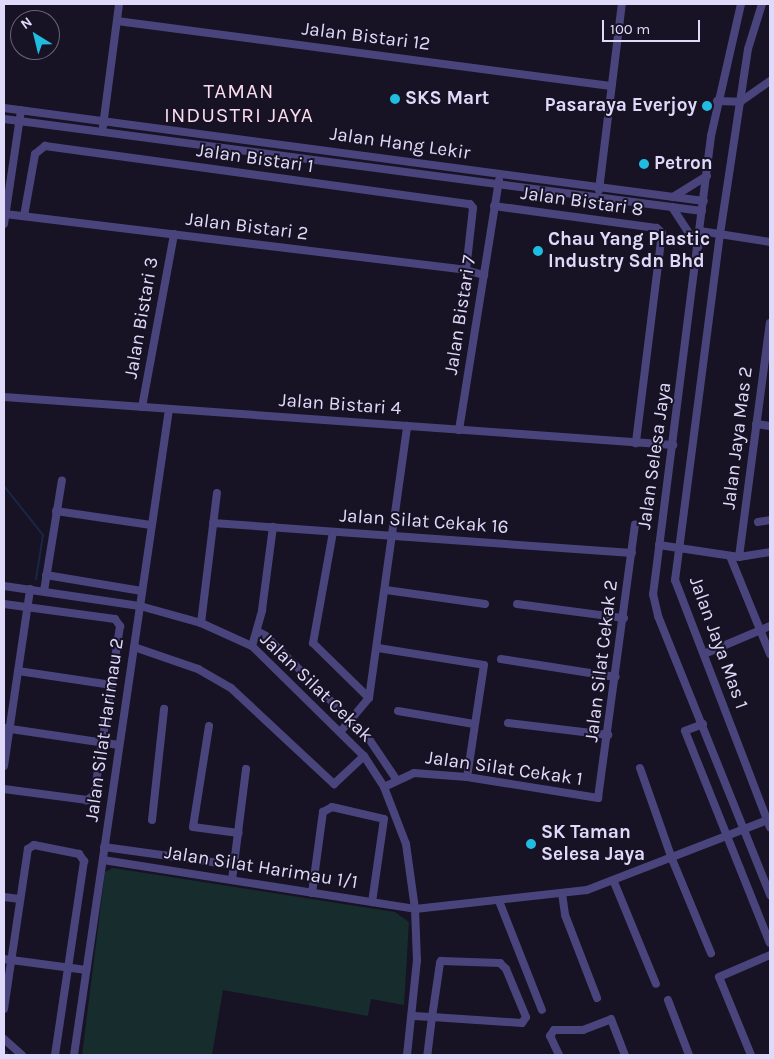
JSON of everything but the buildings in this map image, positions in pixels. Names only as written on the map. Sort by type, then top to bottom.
[{"type":"street","points":[[102,132],[119,4]]},
{"type":"street","points":[[598,197],[622,4]]},
{"type":"street","name":"Jalan Selesa Jaya","points":[[741,4],[717,101],[653,594],[658,616],[703,724],[770,895]]},
{"type":"street","name":"Jalan Jaya Mas 1","points":[[762,4],[748,49],[720,234],[677,548],[675,580],[769,822]]},
{"type":"street","name":"Jalan Bistari 12","points":[[117,21],[611,86]]},
{"type":"street","points":[[717,101],[740,102],[770,81]]},
{"type":"street","name":"Jalan Hang Lekir","points":[[4,108],[704,201]]},
{"type":"street","points":[[4,224],[21,110]]},
{"type":"street","name":"Jalan Hang Lekir","points":[[4,119],[702,211]]},
{"type":"street","name":"Jalan Bistari 1","points":[[24,216],[35,154],[45,146],[470,204],[473,208],[466,270]]},
{"type":"street","points":[[494,206],[500,174]]},
{"type":"street","points":[[673,197],[707,176]]},
{"type":"street","name":"Jalan Bistari 7","points":[[459,430],[494,206]]},
{"type":"street","name":"Jalan Bistari 8","points":[[494,206],[657,228],[662,233],[636,443]]},
{"type":"street","points":[[672,207],[698,247]]},
{"type":"street","name":"Jalan Bistari 2","points":[[5,214],[466,270],[484,275]]},
{"type":"street","points":[[700,231],[770,242]]},
{"type":"street","name":"Jalan Bistari 3","points":[[142,407],[174,234]]},
{"type":"street","name":"Jalan Jaya Mas 2","points":[[739,558],[770,322]]},
{"type":"street","name":"Jalan Bistari 4","points":[[4,397],[673,445]]},
{"type":"street","name":"Jalan Silat Harimau 2","points":[[74,1055],[168,409]]},
{"type":"street","points":[[756,424],[770,426]]},
{"type":"street","points":[[341,730],[369,698],[378,648],[407,426]]},
{"type":"street","points":[[44,591],[62,480]]},
{"type":"street","points":[[201,623],[217,494]]},
{"type":"street","points":[[56,511],[152,525]]},
{"type":"street","points":[[758,522],[770,520]]},
{"type":"street","name":"Jalan Silat Cekak 16","points":[[213,523],[632,553]]},
{"type":"street","name":"Jalan Silat Cekak 2","points":[[593,799],[601,794],[635,524]]},
{"type":"street","points":[[252,646],[257,631],[273,527]]},
{"type":"street","points":[[333,532],[313,644],[369,698]]},
{"type":"street","points":[[659,545],[739,558],[770,552]]},
{"type":"street","points":[[730,556],[770,654]]},
{"type":"street","points":[[46,575],[142,591]]},
{"type":"street","name":"Jalan Silat Cekak","points":[[4,586],[140,606],[201,623],[252,646],[341,730],[364,756],[384,787],[406,844],[415,909],[417,960],[413,1016],[407,1055]]},
{"type":"street","points":[[4,766],[6,729],[18,671],[30,589]]},
{"type":"street","points":[[386,590],[485,604]]},
{"type":"street","points":[[4,604],[119,622],[104,744],[91,799],[4,789]]},
{"type":"street","points":[[517,604],[624,618]]},
{"type":"street","points":[[704,654],[770,626]]},
{"type":"street","points":[[257,631],[369,739],[396,779]]},
{"type":"street","points":[[134,647],[198,669],[231,688],[334,784],[364,756]]},
{"type":"street","points":[[378,648],[484,665],[467,777]]},
{"type":"street","points":[[501,659],[616,677]]},
{"type":"street","points":[[18,671],[112,686]]},
{"type":"street","points":[[152,820],[164,708]]},
{"type":"street","points":[[398,711],[474,724]]},
{"type":"street","points":[[508,723],[608,735]]},
{"type":"street","points":[[703,724],[685,731],[770,943]]},
{"type":"street","points":[[209,726],[193,827],[239,833]]},
{"type":"street","points":[[6,729],[119,745]]},
{"type":"street","points":[[640,768],[672,859],[711,953]]},
{"type":"street","points":[[232,880],[246,769]]},
{"type":"street","name":"Jalan Silat Cekak 1","points":[[384,787],[396,779],[414,773],[467,777],[593,799]]},
{"type":"street","points":[[312,893],[326,808],[384,819],[372,902]]},
{"type":"street","name":"Jalan Silat Harimau 1/1","points":[[102,860],[415,909],[562,893],[614,882],[745,829],[769,822]]},
{"type":"street","points":[[4,1009],[8,959],[30,846],[83,856],[55,1055]]},
{"type":"street","points":[[104,847],[234,865]]},
{"type":"street","points":[[614,882],[656,984]]},
{"type":"street","points":[[562,893],[565,915],[597,998]]},
{"type":"street","points":[[4,896],[20,899]]},
{"type":"street","points":[[499,901],[542,1010]]},
{"type":"street","points":[[751,1055],[719,977],[770,955]]},
{"type":"street","points":[[8,959],[86,970]]},
{"type":"street","points":[[413,1016],[432,1017],[522,1023],[526,1020],[500,963],[441,961],[432,1017],[428,1055]]},
{"type":"street","points":[[668,1000],[689,1055]]},
{"type":"street","points":[[559,1055],[551,1033],[583,1030],[611,1019],[625,1055]]},
{"type":"street","points":[[4,1039],[22,1055]]},
{"type":"green space","points":[[113,868],[395,912],[409,922],[404,1005],[371,999],[368,1016],[223,990],[212,1055],[82,1055],[105,872]]},
{"type":"waterway","points":[[4,486],[43,535],[36,579]]},
{"type":"waterway","points":[[4,1050],[9,1055]]},
{"type":"place","name":"SKS Mart","points":[[395,99]]},
{"type":"place","name":"Pasaraya Everjoy","points":[[707,106]]},
{"type":"place","name":"Petron","points":[[644,164]]},
{"type":"place","name":"Chau Yang Plastic Industry Sdn Bhd","points":[[538,251]]},
{"type":"place","name":"SK Taman Selesa Jaya","points":[[531,844]]},
{"type":"district","name":"TAMAN INDUSTRI JAYA","points":[[239,103]]}]
